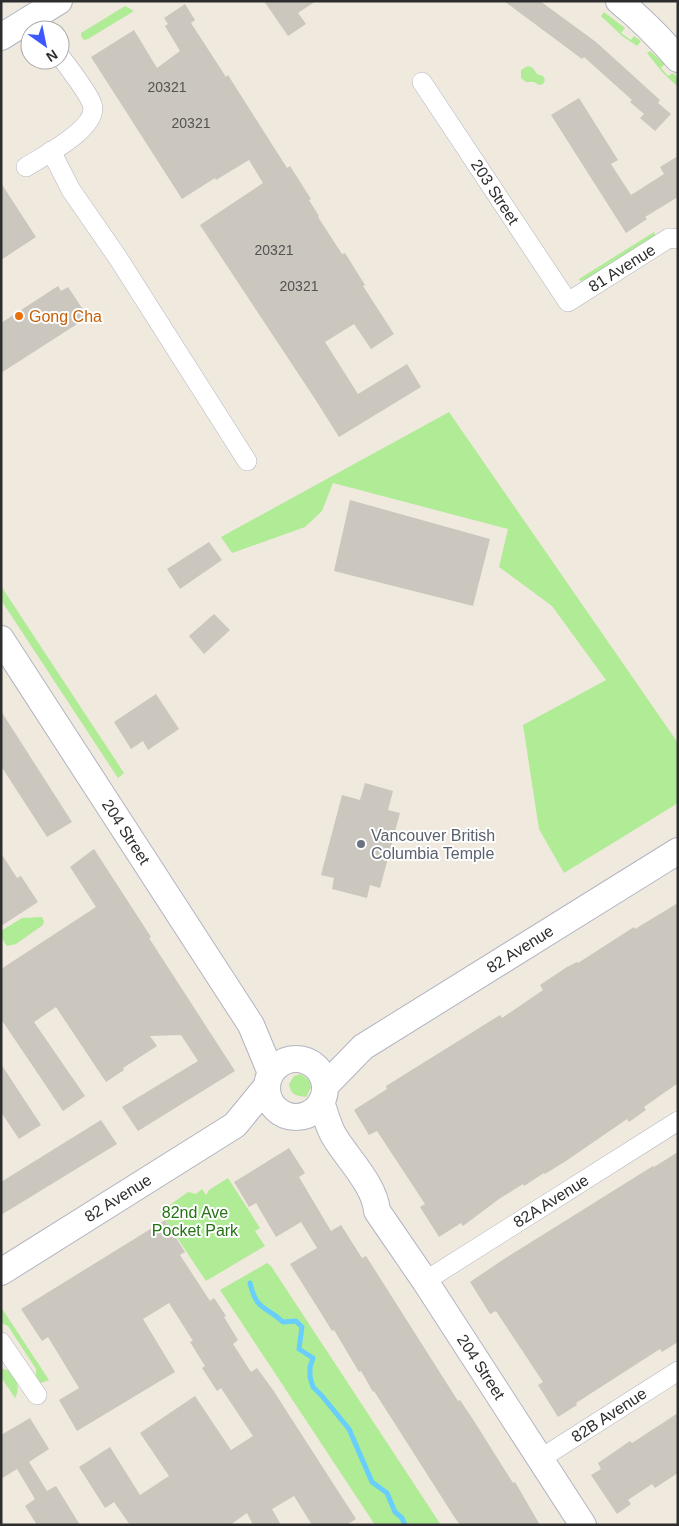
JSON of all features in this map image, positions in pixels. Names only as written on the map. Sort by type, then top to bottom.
[{"type":"street","points":[[41,20],[59,1]]},
{"type":"street","points":[[619,1],[639,18],[678,59]]},
{"type":"street","points":[[1,37],[20,30]]},
{"type":"street","points":[[26,167],[77,135],[92,117],[92,105],[69,70]]},
{"type":"street","name":"203 Street","points":[[422,82],[568,302]]},
{"type":"street","points":[[51,151],[71,190],[118,258],[248,461]]},
{"type":"street","name":"81 Avenue","points":[[568,302],[669,238],[678,239]]},
{"type":"street","name":"204 Street","points":[[1,640],[284,1070]]},
{"type":"street","name":"82 Avenue","points":[[1,1272],[235,1125],[284,1070],[363,1047],[678,851]]},
{"type":"street","name":"82 Avenue","points":[[323,1094],[363,1047]]},
{"type":"street","points":[[316,1066],[322,1073],[323,1094],[317,1108],[309,1114],[288,1114],[273,1106],[268,1096],[284,1070],[316,1066]]},
{"type":"street","name":"204 Street","points":[[323,1094],[330,1130],[370,1189],[376,1201],[377,1211]]},
{"type":"street","name":"204 Street","points":[[288,1114],[309,1128],[326,1148],[366,1205],[377,1211],[425,1281],[583,1525]]},
{"type":"street","name":"82 Avenue","points":[[235,1125],[288,1114]]},
{"type":"street","name":"82A Avenue","points":[[425,1281],[678,1121]]},
{"type":"street","points":[[1,1342],[37,1395]]},
{"type":"street","name":"82B Avenue","points":[[540,1459],[678,1371]]},
{"type":"green space","points":[[125,6],[134,11],[84,40],[81,33]]},
{"type":"green space","points":[[604,12],[625,28],[621,33],[631,40],[634,36],[641,41],[637,46],[622,36],[601,16]]},
{"type":"green space","points":[[650,51],[665,64],[661,68],[668,76],[673,73],[678,78],[678,87],[662,72],[647,53]]},
{"type":"green space","points":[[528,66],[533,68],[537,74],[543,76],[545,80],[543,84],[526,82],[521,78],[521,70]]},
{"type":"green space","points":[[654,232],[656,236],[585,280],[580,281],[579,279]]},
{"type":"green space","points":[[449,412],[678,743],[678,803],[564,873],[539,829],[523,725],[606,680],[552,606],[499,567],[508,529],[333,483],[322,511],[305,527],[232,553],[221,537]]},
{"type":"green space","points":[[1,586],[124,773],[118,778],[1,600]]},
{"type":"green space","points":[[42,917],[43,925],[16,944],[7,946],[1,937],[1,931],[22,918]]},
{"type":"green space","points":[[301,1074],[309,1080],[311,1087],[306,1097],[294,1094],[289,1084],[294,1076]]},
{"type":"green space","name":"82nd Ave Pocket Park","points":[[228,1178],[260,1228],[255,1231],[265,1246],[206,1281],[160,1212],[188,1192],[196,1194],[202,1189],[206,1195],[209,1190]]},
{"type":"green space","points":[[267,1263],[271,1266],[441,1525],[375,1525],[220,1290]]},
{"type":"green space","points":[[1,1307],[49,1380],[38,1384],[36,1369],[8,1326],[1,1323]]},
{"type":"green space","points":[[1,1368],[9,1371],[16,1380],[17,1391],[15,1398],[1,1377]]},
{"type":"building","points":[[264,1],[316,1],[298,13],[306,24],[288,36]]},
{"type":"building","points":[[504,1],[540,1],[596,42],[660,100],[658,103],[671,114],[655,131],[640,118],[644,114],[630,102],[632,100],[584,57],[582,59]]},
{"type":"building","points":[[185,4],[195,20],[191,23],[226,77],[228,75],[287,168],[290,166],[311,199],[309,200],[318,217],[342,254],[345,253],[365,285],[363,286],[394,334],[371,349],[354,324],[325,342],[358,394],[407,364],[421,387],[339,437],[200,225],[263,183],[249,160],[216,180],[215,178],[182,199],[91,57],[134,30],[157,68],[180,51],[165,26],[168,24],[164,18]]},
{"type":"building","points":[[579,98],[618,160],[611,164],[631,195],[664,174],[660,167],[678,156],[678,197],[645,217],[647,219],[626,233],[551,115]]},
{"type":"building","points":[[1,183],[36,237],[1,260]]},
{"type":"building","points":[[58,286],[61,291],[68,287],[88,317],[1,373],[1,323]]},
{"type":"building","points":[[350,500],[490,539],[473,606],[334,571]]},
{"type":"building","points":[[209,542],[222,560],[180,589],[167,569]]},
{"type":"building","points":[[214,614],[230,630],[204,654],[189,636]]},
{"type":"building","points":[[156,694],[179,729],[148,750],[143,741],[131,749],[114,722]]},
{"type":"building","points":[[1,711],[72,822],[47,837],[1,766]]},
{"type":"building","name":"Vancouver British Columbia Temple","points":[[365,783],[393,791],[388,810],[400,813],[380,888],[370,885],[367,898],[332,889],[334,878],[321,875],[342,795],[360,800]]},
{"type":"building","points":[[94,849],[235,1071],[138,1131],[122,1107],[198,1061],[181,1035],[150,1036],[157,1046],[123,1068],[124,1070],[106,1082],[56,1007],[34,1022],[85,1096],[63,1111],[1,1019],[1,969],[96,907],[70,867]]},
{"type":"building","points":[[1,853],[17,878],[21,876],[38,902],[1,926]]},
{"type":"building","points":[[678,903],[678,1083],[644,1107],[646,1110],[629,1122],[627,1119],[566,1161],[499,1199],[463,1226],[461,1223],[439,1237],[420,1207],[425,1204],[377,1131],[369,1135],[354,1110],[387,1089],[386,1086],[500,1015],[502,1018],[543,990],[540,985],[567,967],[578,963],[634,927],[635,929]]},
{"type":"building","points":[[1,1064],[41,1125],[19,1139],[1,1112]]},
{"type":"building","points":[[101,1120],[117,1144],[1,1215],[1,1182]]},
{"type":"building","points":[[289,1148],[305,1173],[299,1177],[331,1231],[341,1225],[362,1258],[366,1256],[458,1401],[460,1400],[513,1483],[515,1482],[540,1525],[460,1525],[453,1515],[290,1264],[317,1248],[301,1222],[276,1237],[256,1203],[249,1207],[234,1182]]},
{"type":"building","points":[[678,1152],[678,1342],[662,1352],[660,1349],[576,1403],[577,1405],[558,1417],[538,1385],[543,1382],[496,1311],[490,1314],[470,1282],[507,1257]]},
{"type":"building","points":[[165,1220],[185,1252],[180,1255],[210,1301],[214,1298],[226,1316],[224,1317],[238,1340],[233,1344],[251,1372],[257,1368],[273,1390],[356,1519],[346,1525],[312,1525],[294,1496],[272,1509],[281,1525],[253,1525],[247,1513],[230,1525],[130,1525],[114,1502],[105,1508],[79,1467],[110,1447],[140,1495],[169,1476],[140,1433],[195,1396],[231,1450],[253,1436],[221,1388],[217,1391],[202,1368],[205,1366],[190,1342],[193,1341],[169,1303],[143,1319],[175,1372],[77,1431],[59,1400],[79,1388],[48,1337],[42,1341],[21,1309]]},
{"type":"building","points":[[678,1413],[678,1473],[655,1488],[652,1484],[628,1500],[631,1504],[617,1514],[591,1475],[601,1469],[598,1463],[630,1441],[632,1443]]},
{"type":"building","points":[[30,1418],[49,1449],[29,1462],[47,1491],[56,1486],[80,1525],[37,1525],[25,1506],[35,1499],[17,1469],[1,1479],[1,1435]]},
{"type":"waterway","points":[[250,1283],[256,1299],[262,1307],[283,1322],[296,1321],[302,1327],[299,1349],[313,1358],[310,1367],[313,1387],[349,1429],[372,1482],[387,1493],[395,1512],[402,1518],[405,1525]]},
{"type":"place","name":"Gong Cha","points":[[19,316]]},
{"type":"place","name":"Vancouver British Columbia Temple","points":[[361,844]]}]
